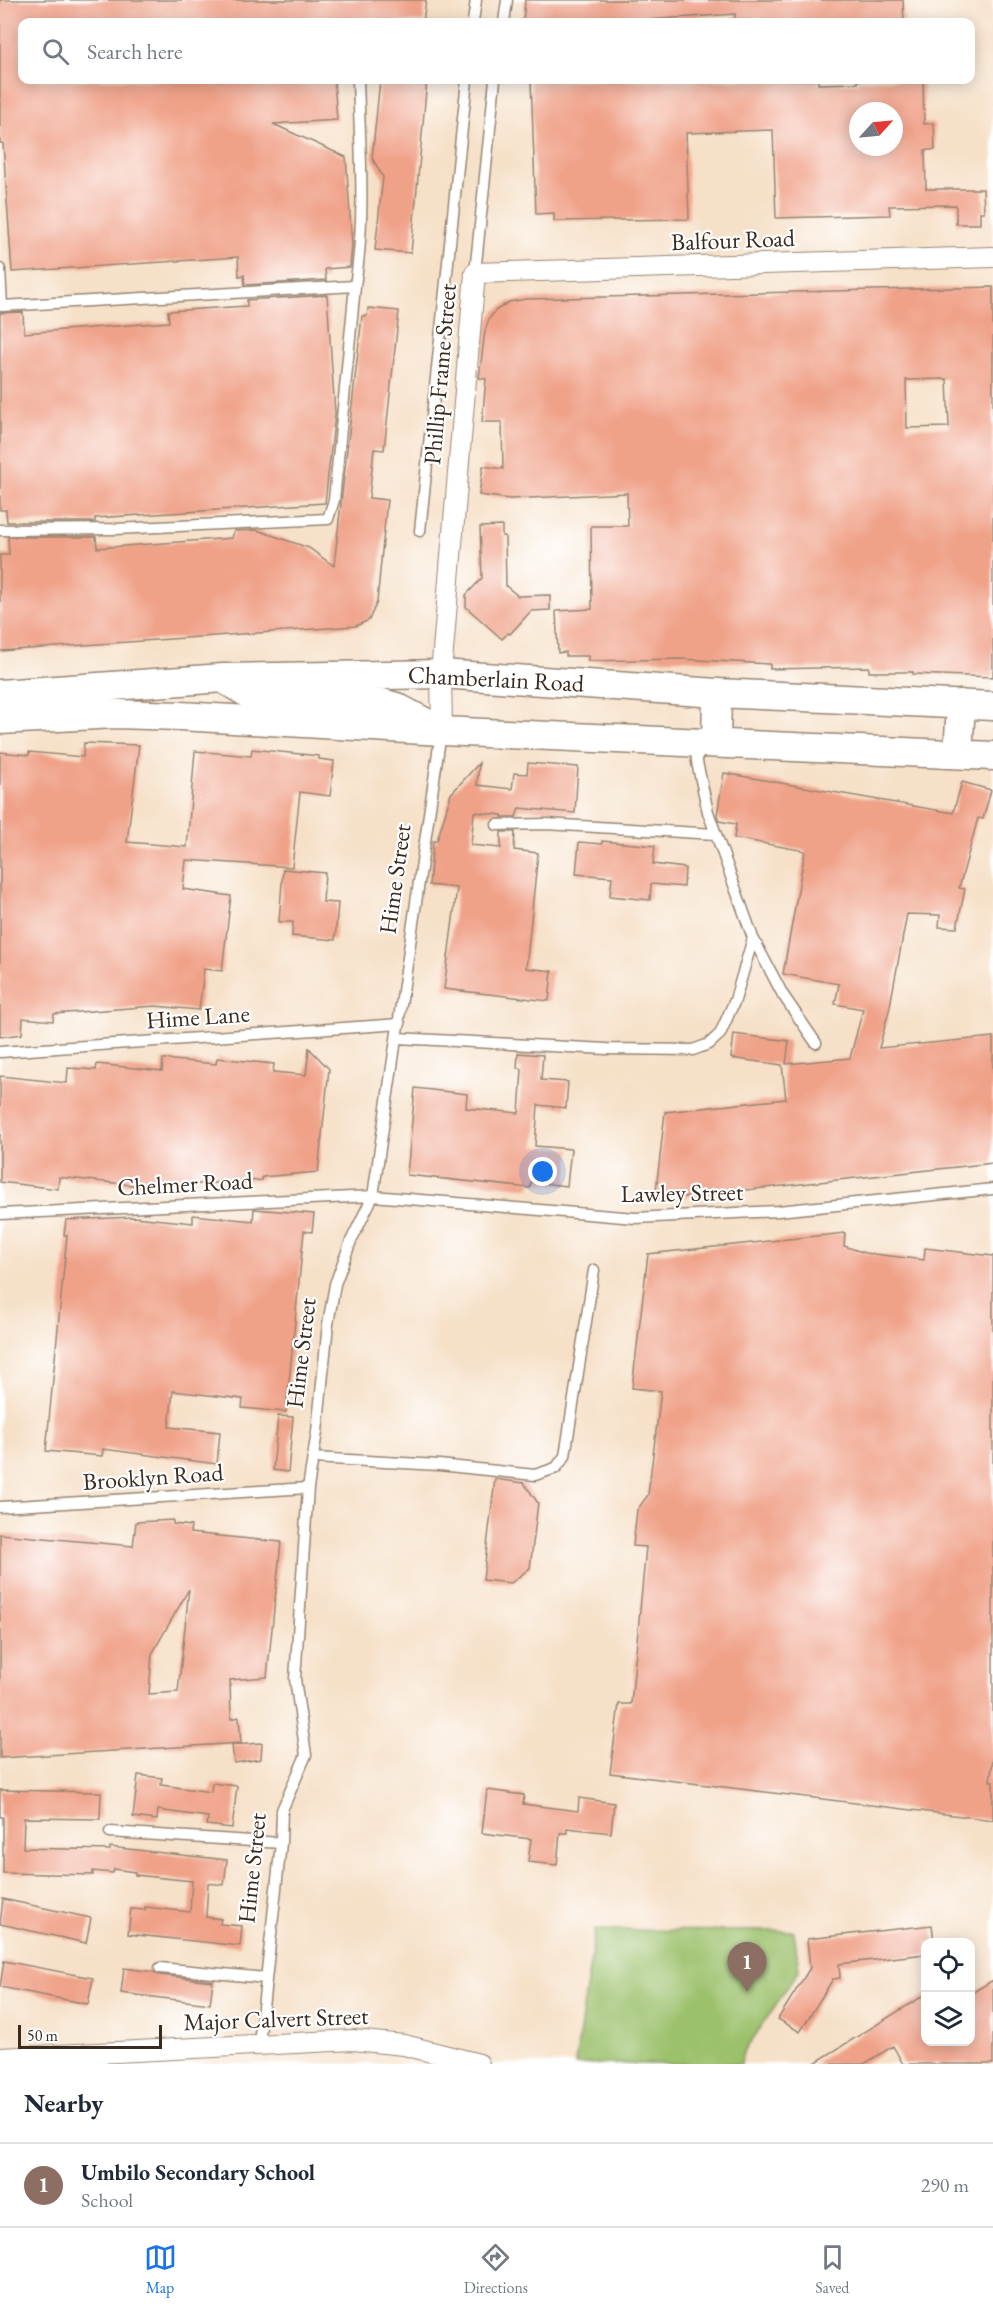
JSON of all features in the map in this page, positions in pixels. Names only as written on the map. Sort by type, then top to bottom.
[{"type":"street","name":"Balfour Road","points":[[475,273],[993,257]]},
{"type":"street","name":"Phillip Frame Street","points":[[441,674],[475,273]]},
{"type":"street","name":"Chamberlain Road","points":[[0,694],[223,678],[441,674],[717,693],[993,706]]},
{"type":"street","name":"Hime Street","points":[[441,674],[442,731]]},
{"type":"street","points":[[223,678],[254,697],[375,700],[396,707],[442,731]]},
{"type":"street","points":[[177,681],[180,716]]},
{"type":"street","points":[[706,742],[717,693]]},
{"type":"street","points":[[958,754],[961,704]]},
{"type":"street","points":[[0,720],[116,714],[180,716],[442,731],[993,756]]},
{"type":"street","name":"Major Calvert Street","points":[[0,2058],[259,2044],[382,2041],[479,2064]]},
{"type":"lane","points":[[474,18],[476,0]]},
{"type":"lane","points":[[505,18],[507,0]]},
{"type":"lane","points":[[0,530],[115,529],[320,521],[329,518],[334,500],[355,286],[361,248],[358,84]]},
{"type":"lane","points":[[420,531],[467,84]]},
{"type":"lane","name":"Phillip Frame Street","points":[[475,273],[495,84]]},
{"type":"lane","points":[[0,269],[1,306],[355,286]]},
{"type":"lane","name":"Hime Street","points":[[259,2044],[281,1843],[282,1810],[306,1755],[295,1679],[308,1488],[324,1355],[335,1284],[351,1241],[373,1196],[380,1132],[400,1023],[442,731]]},
{"type":"lane","points":[[706,742],[697,762],[715,834],[753,938],[783,995],[816,1043]]},
{"type":"lane","points":[[497,825],[546,824],[715,834]]},
{"type":"lane","points":[[397,1038],[608,1049],[693,1050],[709,1044],[720,1034],[731,1012],[753,938]]},
{"type":"lane","name":"Hime Lane","points":[[0,1052],[400,1023]]},
{"type":"lane","name":"Lawley Street","points":[[373,1196],[635,1218],[778,1211],[993,1189]]},
{"type":"lane","name":"Chelmer Road","points":[[0,1214],[373,1196]]},
{"type":"lane","points":[[313,1458],[417,1463],[535,1474],[556,1468],[565,1456],[594,1270]]},
{"type":"lane","name":"Brooklyn Road","points":[[0,1507],[308,1488]]},
{"type":"lane","points":[[110,1832],[281,1843]]},
{"type":"lane","points":[[160,1968],[266,1978]]},
{"type":"green space","points":[[595,1930],[794,1931],[799,1970],[742,2055],[741,2064],[575,2064]]},
{"type":"building","points":[[0,0],[426,0],[424,18],[18,18],[18,84],[334,84],[337,120],[273,124],[346,157],[352,244],[350,267],[325,269],[326,280],[245,285],[244,275],[239,276],[238,257],[12,272],[3,143],[0,143]]},
{"type":"building","points":[[525,0],[903,0],[904,18],[735,18],[735,14],[676,18],[523,18]]},
{"type":"building","points":[[380,84],[427,84],[411,253],[375,250],[383,177],[372,158]]},
{"type":"building","points":[[531,84],[923,84],[924,124],[934,123],[935,150],[925,150],[926,189],[983,189],[984,212],[980,212],[980,224],[956,224],[956,205],[889,206],[890,215],[776,218],[773,130],[686,133],[689,219],[554,221],[554,213],[536,214]]},
{"type":"building","points":[[993,287],[993,677],[869,672],[869,667],[770,669],[770,664],[680,659],[588,661],[588,656],[566,656],[566,652],[558,653],[556,611],[592,609],[591,526],[628,526],[627,493],[510,499],[479,495],[483,466],[503,469],[502,422],[482,422],[486,379],[479,378],[485,331],[495,311],[509,302],[526,299]],"holes":[[[947,379],[949,427],[907,428],[906,380]]]},
{"type":"building","points":[[327,295],[335,413],[325,503],[95,518],[95,522],[7,522],[6,510],[0,510],[0,313],[23,312],[24,333],[169,322],[168,311],[247,306],[247,300]]},
{"type":"building","points":[[368,308],[399,311],[384,450],[374,449],[369,498],[387,500],[377,602],[369,620],[356,626],[0,651],[0,555],[9,555],[8,537],[96,537],[97,548],[232,538],[234,531],[257,530],[309,548],[334,566],[362,316],[367,316]]},
{"type":"building","points":[[502,526],[502,536],[505,536],[506,586],[518,596],[550,595],[550,610],[531,611],[510,634],[508,633],[502,639],[466,607],[466,595],[482,578],[480,527]]},
{"type":"building","points":[[84,743],[139,745],[127,842],[187,847],[195,751],[251,756],[252,749],[319,756],[319,759],[334,761],[330,796],[300,792],[292,867],[186,860],[183,889],[231,896],[222,971],[204,969],[199,1010],[155,1006],[54,1014],[53,1021],[23,1018],[22,1034],[0,1037],[0,752],[83,757]]},
{"type":"building","points":[[479,763],[477,785],[512,789],[514,773],[527,774],[528,763],[578,767],[575,813],[519,808],[516,817],[502,817],[502,815],[474,812],[471,845],[501,848],[501,832],[515,832],[514,850],[538,853],[526,968],[552,971],[549,1001],[444,989],[457,888],[429,885],[433,841],[437,841],[451,794]]},
{"type":"building","points":[[724,773],[953,813],[962,782],[991,790],[983,819],[978,818],[959,888],[965,889],[957,928],[939,927],[940,915],[907,914],[889,1011],[879,1048],[993,1037],[993,1163],[655,1200],[665,1112],[786,1099],[782,1065],[731,1058],[734,1034],[789,1041],[786,1064],[850,1058],[863,1009],[835,1004],[839,984],[783,974],[805,851],[734,838],[736,824],[719,821],[717,815]]},
{"type":"building","points":[[602,841],[655,846],[653,864],[685,868],[684,887],[651,884],[650,900],[610,896],[612,877],[576,874],[579,842],[602,844]]},
{"type":"building","points":[[283,869],[325,873],[323,902],[338,903],[335,940],[292,936],[293,922],[279,922]]},
{"type":"building","points":[[309,1048],[329,1069],[318,1172],[262,1177],[262,1180],[151,1187],[59,1177],[58,1189],[0,1182],[0,1076],[67,1083],[68,1068],[96,1070],[97,1064],[162,1071],[163,1059],[216,1064],[217,1058],[274,1064],[273,1072],[306,1075]]},
{"type":"building","points":[[518,1053],[543,1055],[541,1080],[568,1082],[566,1108],[538,1105],[535,1146],[571,1149],[567,1186],[531,1182],[530,1188],[407,1175],[415,1088],[467,1094],[466,1108],[519,1113],[522,1069],[517,1068]]},
{"type":"building","points":[[254,1209],[314,1214],[312,1232],[304,1231],[286,1412],[242,1408],[243,1399],[173,1391],[169,1427],[220,1432],[217,1464],[103,1449],[102,1456],[46,1451],[67,1235],[64,1235],[66,1220],[134,1217],[193,1223],[193,1215],[253,1221]]},
{"type":"building","points":[[845,1233],[844,1246],[865,1253],[924,1260],[925,1248],[993,1256],[993,1759],[990,1781],[993,1781],[993,1820],[610,1773],[619,1704],[631,1704],[646,1547],[633,1546],[637,1510],[648,1495],[661,1391],[632,1388],[648,1254]]},
{"type":"building","points":[[278,1416],[293,1417],[288,1472],[273,1470]]},
{"type":"building","points":[[495,1479],[524,1483],[538,1503],[530,1568],[511,1583],[483,1580]]},
{"type":"building","points":[[173,1520],[173,1524],[191,1526],[190,1533],[281,1542],[267,1677],[230,1680],[231,1719],[239,1717],[241,1743],[0,1758],[0,1534],[133,1546],[136,1522]],"holes":[[[189,1589],[178,1692],[149,1694],[152,1654]]]},
{"type":"building","points":[[262,1743],[261,1759],[234,1763],[232,1745]]},
{"type":"building","points":[[138,1775],[162,1778],[161,1785],[211,1792],[212,1783],[237,1786],[232,1828],[207,1825],[208,1817],[158,1810],[157,1820],[133,1817]]},
{"type":"building","points":[[0,1790],[101,1792],[100,1819],[24,1818],[23,1848],[110,1850],[110,1847],[227,1860],[224,1885],[208,1883],[206,1917],[221,1919],[220,1924],[242,1926],[240,1946],[128,1934],[131,1909],[145,1910],[145,1907],[190,1912],[192,1881],[135,1875],[135,1872],[114,1869],[113,1873],[93,1871],[93,1875],[3,1873],[3,1817],[0,1817]]},
{"type":"building","points":[[487,1790],[524,1795],[523,1804],[578,1811],[579,1798],[614,1803],[611,1833],[567,1828],[567,1833],[560,1833],[557,1865],[528,1862],[531,1839],[482,1833]]},
{"type":"building","points":[[3,1899],[91,1918],[86,1943],[0,1924]]},
{"type":"building","points":[[932,1925],[934,1938],[921,1938],[921,1955],[839,1964],[840,1978],[833,1979],[800,2032],[778,2019],[810,1968],[807,1939]]},
{"type":"building","points":[[4,1961],[93,1978],[88,2004],[0,1987]]},
{"type":"building","points":[[124,1968],[154,1972],[159,1975],[213,1981],[210,2004],[121,1993]]},
{"type":"building","points":[[993,1980],[993,2064],[903,2064],[893,2046],[864,2064],[813,2064],[921,1997],[921,2046],[975,2046],[975,1991]]},
{"type":"place","name":"Umbilo Secondary School","points":[[747,1992]]}]
